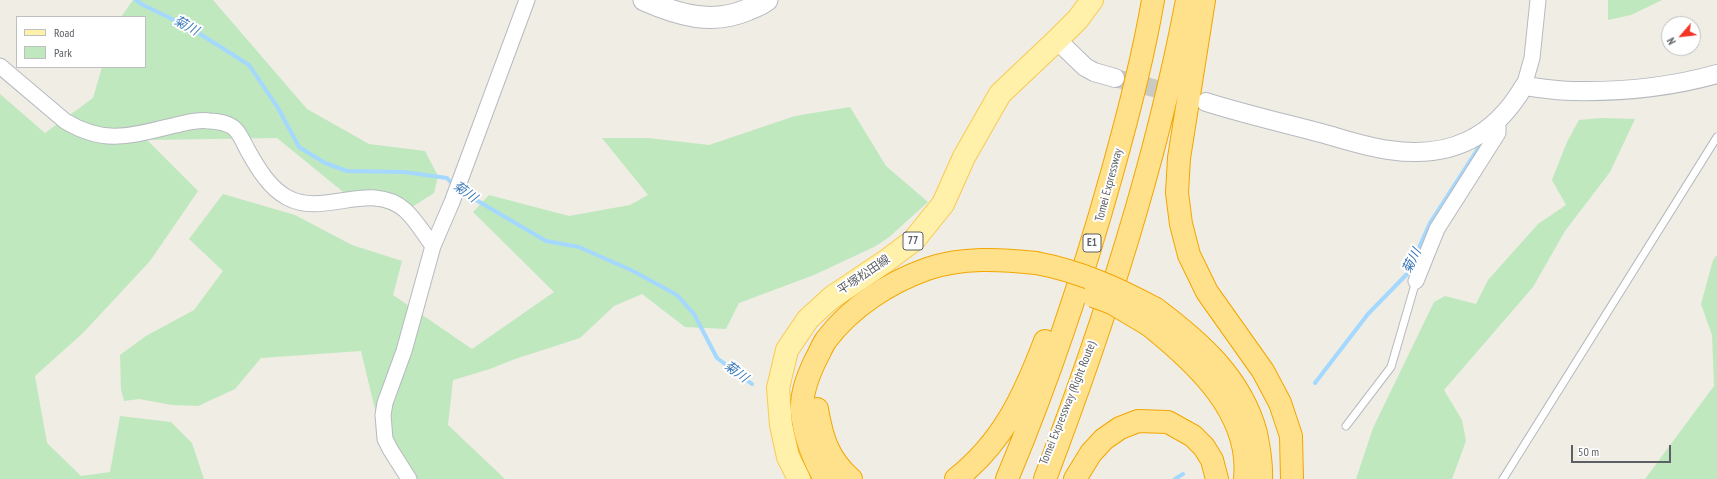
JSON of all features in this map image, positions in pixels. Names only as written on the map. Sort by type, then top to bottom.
[{"type":"highway","name":"Tomei Expressway","points":[[1007,479],[1070,315],[1097,230],[1132,101],[1154,0]]},
{"type":"highway","points":[[1045,479],[1099,327],[1127,241],[1151,160],[1164,109],[1187,0]]},
{"type":"highway","points":[[1204,0],[1179,158],[1177,193],[1181,224],[1189,255],[1207,292],[1262,371],[1280,403],[1291,436],[1292,479]]},
{"type":"highway","points":[[956,479],[974,464],[993,444],[1012,415],[1027,385],[1061,299],[1101,179],[1132,101]]},
{"type":"highway","points":[[825,479],[808,444],[802,410],[806,380],[826,340],[854,309],[892,284],[934,268],[952,263],[980,260],[1007,260],[1034,270],[1055,282],[1152,317],[1186,332],[1214,358],[1242,397],[1252,421],[1259,446],[1261,479]]},
{"type":"highway","points":[[850,479],[834,461],[822,438],[817,409],[820,383],[838,349],[865,320],[900,296],[956,277],[980,274],[1004,274],[1034,270]]},
{"type":"highway","points":[[1152,317],[1176,346],[1200,369],[1227,405],[1237,427],[1243,448],[1245,479]]},
{"type":"highway","name":"Tomei Expressway (Right Route)","points":[[1037,479],[1099,327]]},
{"type":"highway","points":[[1075,479],[1091,453],[1104,439],[1120,428],[1138,421],[1168,422],[1193,436],[1204,447],[1212,460],[1218,479]]},
{"type":"main road","points":[[644,0],[668,11],[694,17],[718,18],[742,12],[767,0]]},
{"type":"main road","name":"平塚松田線","points":[[799,479],[788,457],[780,425],[778,388],[788,350],[808,319],[831,298],[914,240],[943,204],[964,157],[1000,94],[1078,19],[1092,0]]},
{"type":"street","points":[[409,479],[385,439],[383,415],[385,403],[404,351],[433,246],[452,202],[527,0]]},
{"type":"street","points":[[1206,102],[1388,150],[1431,152],[1449,149],[1473,139],[1498,120],[1515,102],[1524,86],[1532,58],[1538,0]]},
{"type":"street","points":[[1057,40],[1085,67],[1094,72],[1115,78]]},
{"type":"street","points":[[0,66],[65,121],[76,127],[97,134],[114,137],[128,136],[191,122],[208,120],[228,125],[241,137],[263,175],[286,197],[305,204],[316,204],[364,197],[392,201],[405,210],[433,246]]},
{"type":"street","points":[[1524,86],[1572,91],[1624,90],[1691,82],[1717,74]]},
{"type":"street","points":[[1416,281],[1437,229],[1498,133],[1498,120]]},
{"type":"lane","points":[[1503,479],[1717,137]]},
{"type":"lane","points":[[1346,426],[1391,367],[1416,281]]},
{"type":"green space","points":[[133,0],[213,0],[307,109],[369,144],[425,151],[438,176],[434,193],[412,207],[393,211],[363,202],[342,191],[277,138],[147,140],[198,191],[150,261],[83,333],[35,376],[47,443],[81,476],[110,472],[120,416],[171,422],[192,443],[204,479],[0,479],[0,94],[45,133],[93,98],[102,68],[146,68],[146,16],[122,16]]},
{"type":"green space","points":[[1608,0],[1662,0],[1631,15],[1608,20]]},
{"type":"green space","points":[[850,107],[886,166],[928,202],[888,238],[874,247],[814,275],[739,303],[726,329],[685,327],[642,294],[614,306],[580,338],[453,380],[448,425],[505,479],[410,479],[379,426],[361,351],[261,358],[235,389],[198,406],[172,405],[139,399],[124,401],[121,389],[120,355],[146,336],[194,310],[223,271],[189,239],[223,194],[295,215],[352,245],[402,261],[393,295],[472,349],[554,292],[473,212],[489,195],[569,216],[630,205],[648,195],[602,138],[648,138],[709,145],[795,116]]},
{"type":"green space","points":[[1602,118],[1635,119],[1610,172],[1565,231],[1533,287],[1444,390],[1462,420],[1466,441],[1452,479],[1356,479],[1373,428],[1434,302],[1445,296],[1476,304],[1488,280],[1538,224],[1566,205],[1552,180],[1567,142],[1579,120]]},
{"type":"green space","points":[[1717,255],[1717,479],[1645,479],[1714,386],[1712,335],[1701,304],[1713,260]]},
{"type":"waterway","name":"菊川","points":[[136,0],[143,5],[189,27],[249,65],[278,108],[299,147],[325,163],[347,171],[404,172],[447,178],[454,186]]},
{"type":"waterway","name":"菊川","points":[[1315,383],[1368,314],[1407,274],[1430,223],[1479,147]]},
{"type":"waterway","name":"菊川","points":[[459,190],[546,241],[579,247],[633,271],[677,295],[694,314],[717,358],[752,384]]},
{"type":"waterway","name":"菊川","points":[[1175,479],[1183,474]]},
{"type":"tunnel","points":[[1115,78],[1180,95]]}]
